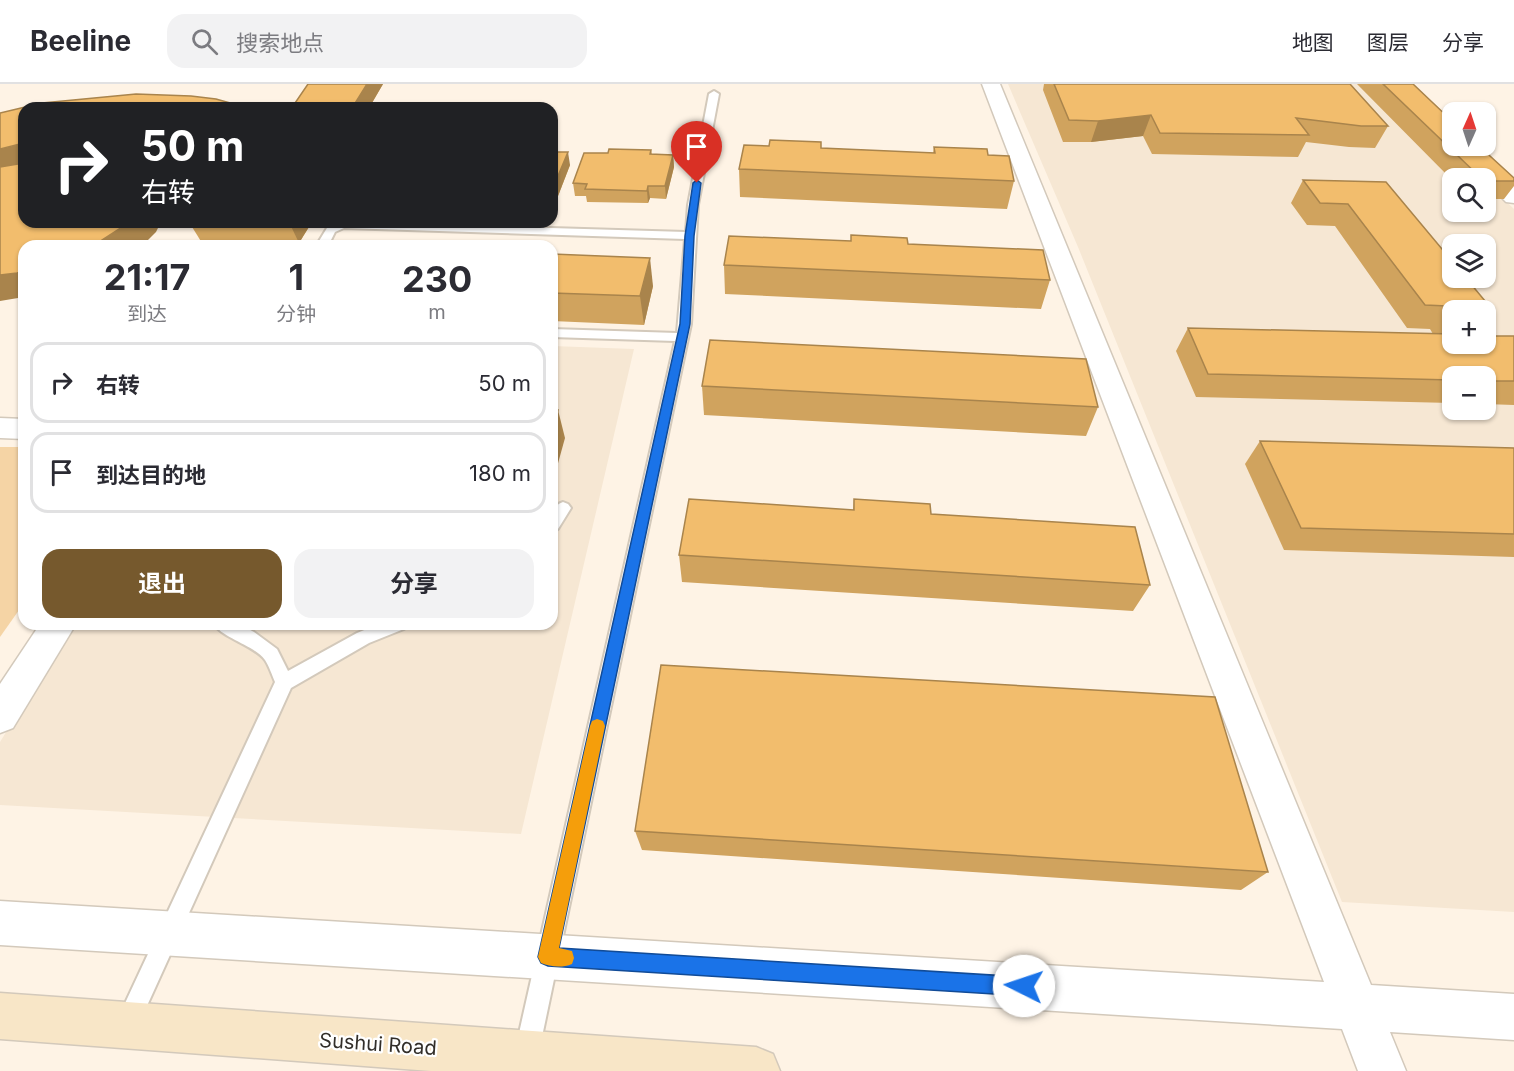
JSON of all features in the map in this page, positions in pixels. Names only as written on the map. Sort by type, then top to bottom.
[{"type":"street","points":[[991,84],[1382,1071]]},
{"type":"street","points":[[1470,156],[1514,197]]},
{"type":"street","points":[[0,428],[18,429]]},
{"type":"street","points":[[0,716],[55,630]]},
{"type":"street","points":[[0,923],[1514,1017]]},
{"type":"street","name":"Sushui Road","points":[[0,1016],[756,1071]]},
{"type":"lane","points":[[526,1054],[685,324],[693,205],[714,94]]},
{"type":"lane","points":[[325,240],[331,230],[335,228]]},
{"type":"lane","points":[[437,228],[690,236]]},
{"type":"lane","points":[[558,333],[682,337]]},
{"type":"lane","points":[[558,516],[563,508]]},
{"type":"lane","points":[[235,630],[271,654],[284,682]]},
{"type":"lane","points":[[126,1026],[284,682],[363,638],[383,630]]},
{"type":"shaded area","points":[[1008,84],[1385,84],[1445,168],[1442,168],[1442,222],[1496,222],[1496,192],[1514,209],[1514,912],[1342,902],[1078,247]]},
{"type":"shaded area","points":[[558,346],[634,349],[521,834],[0,805],[0,742],[69,630],[558,630]]},
{"type":"shaded area","points":[[0,447],[18,447],[18,612],[0,637]]},
{"type":"building","points":[[308,84],[367,84],[356,102],[296,102]]},
{"type":"building","points":[[1054,84],[1350,84],[1388,126],[1361,126],[1296,118],[1309,135],[1160,133],[1151,115],[1098,121],[1069,120]]},
{"type":"building","points":[[1383,84],[1413,84],[1442,112],[1442,141]]},
{"type":"building","points":[[136,94],[191,96],[227,102],[52,102]]},
{"type":"building","points":[[18,109],[18,144],[0,149],[0,113]]},
{"type":"building","points":[[770,140],[821,142],[821,148],[935,153],[934,147],[987,149],[988,155],[1009,156],[1014,181],[739,169],[744,145],[769,146]]},
{"type":"building","points":[[609,149],[651,150],[650,154],[673,155],[665,186],[648,186],[647,191],[585,189],[587,184],[573,183],[584,153],[608,153]]},
{"type":"building","points":[[558,152],[568,152],[558,176]]},
{"type":"building","points":[[1458,156],[1490,156],[1514,178],[1514,181],[1496,181],[1496,168],[1471,168]]},
{"type":"building","points":[[18,164],[18,228],[121,228],[102,240],[18,240],[18,273],[0,275],[0,167]]},
{"type":"building","points":[[1303,180],[1386,182],[1442,249],[1442,288],[1474,288],[1484,300],[1442,300],[1442,306],[1425,305],[1348,204],[1320,203]]},
{"type":"building","points":[[851,235],[907,238],[908,244],[1043,250],[1050,280],[724,265],[729,236],[851,241]]},
{"type":"building","points":[[558,254],[650,258],[640,296],[558,293]]},
{"type":"building","points":[[1188,328],[1442,334],[1442,354],[1496,354],[1496,336],[1514,336],[1514,381],[1496,381],[1496,366],[1442,366],[1442,380],[1208,374]]},
{"type":"building","points":[[710,340],[1086,359],[1098,407],[702,386]]},
{"type":"building","points":[[1260,441],[1514,448],[1514,534],[1301,528]]},
{"type":"building","points":[[689,499],[854,510],[854,499],[930,504],[931,514],[1135,527],[1150,585],[679,555]]},
{"type":"building","points":[[661,665],[1215,697],[1268,872],[635,831]]},
{"type":"slow traffic","points":[[565,958],[548,957],[597,726]]},
{"type":"route","points":[[697,183],[690,236],[685,324],[548,957],[1024,986]]}]
